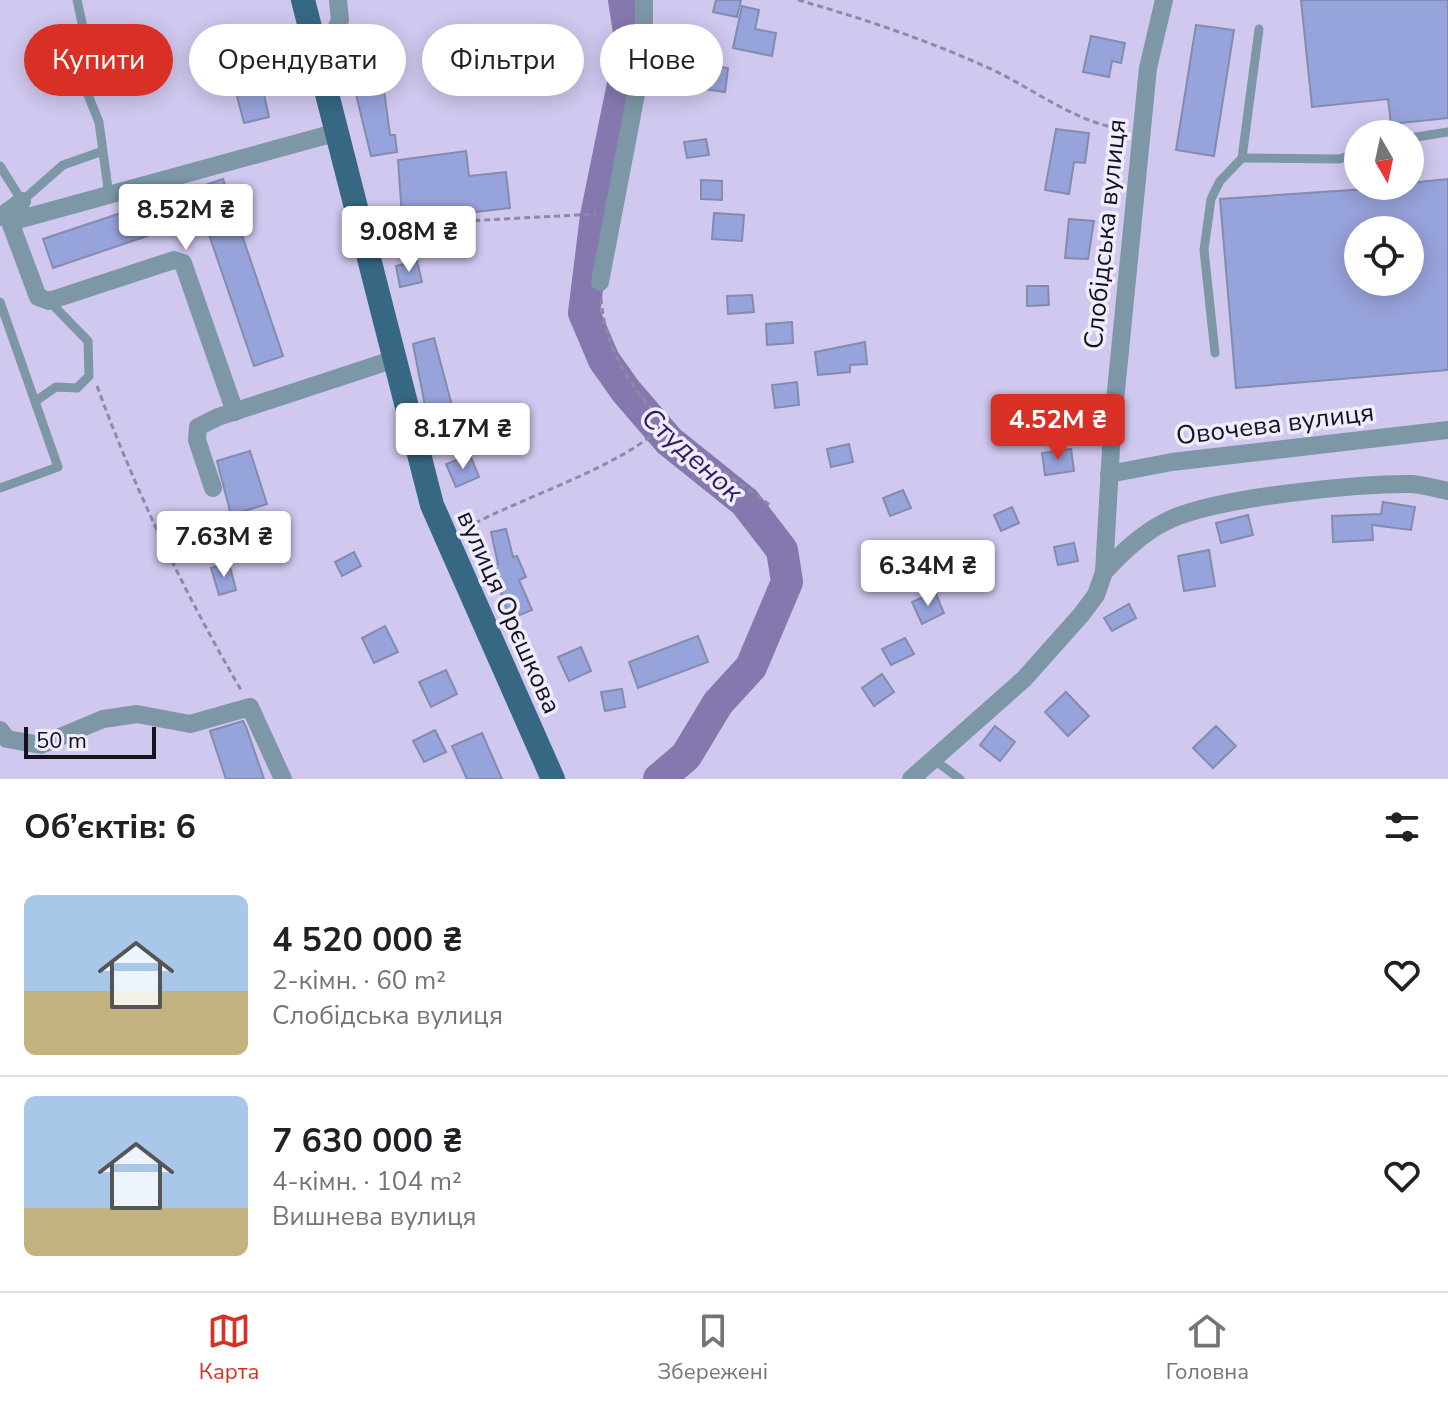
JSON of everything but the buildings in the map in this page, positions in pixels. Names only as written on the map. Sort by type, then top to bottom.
[{"type":"main road","name":"вулиця Орєшкова","points":[[303,0],[309,24]]},
{"type":"main road","name":"вулиця Орєшкова","points":[[328,96],[365,235],[392,360],[432,505],[553,779]]},
{"type":"street","points":[[338,0],[338,24]]},
{"type":"street","points":[[600,282],[636,94],[644,38],[644,0]]},
{"type":"street","name":"Слобідська вулиця","points":[[911,779],[1024,679],[1096,595],[1104,572],[1109,474],[1141,133],[1148,68],[1164,0]]},
{"type":"street","points":[[5,219],[109,196],[338,132]]},
{"type":"street","points":[[5,219],[22,201]]},
{"type":"street","points":[[5,219],[38,297],[49,301],[174,260],[183,263],[235,412]]},
{"type":"street","points":[[213,488],[197,440],[198,427],[392,360]]},
{"type":"street","name":"Овочева вулиця","points":[[1109,474],[1172,462],[1448,430]]},
{"type":"street","points":[[1104,572],[1125,549],[1166,521],[1207,507],[1375,485],[1416,484],[1448,491]]},
{"type":"street","points":[[0,730],[7,739],[41,745],[103,719],[137,714],[190,724],[250,707],[283,779]]},
{"type":"lane","points":[[77,0],[84,32],[86,90],[99,122],[100,152],[109,196]]},
{"type":"lane","points":[[1215,353],[1204,250],[1211,199],[1220,181],[1242,158],[1259,29]]},
{"type":"lane","points":[[1424,136],[1448,132]]},
{"type":"lane","points":[[0,166],[22,201],[63,165],[100,152]]},
{"type":"lane","points":[[1242,158],[1344,157]]},
{"type":"lane","points":[[37,400],[56,387],[77,388],[89,376],[88,341],[49,301]]},
{"type":"lane","points":[[0,302],[37,400],[58,467],[0,488]]},
{"type":"lane","points":[[933,759],[960,779]]},
{"type":"path","points":[[798,0],[860,17],[958,54],[1097,126],[1141,133]]},
{"type":"path","points":[[365,235],[447,222],[588,213]]},
{"type":"path","points":[[600,282],[602,310],[628,379],[663,425],[695,452],[770,505]]},
{"type":"path","points":[[89,376],[97,386],[116,440],[192,597],[250,707]]},
{"type":"path","points":[[446,540],[652,435],[663,425]]},
{"type":"waterway","name":"Студенок","points":[[624,0],[631,45],[596,216],[584,313],[604,360],[626,391],[669,441],[745,502],[782,550],[787,582],[751,667],[718,703],[686,756],[659,779]]}]
